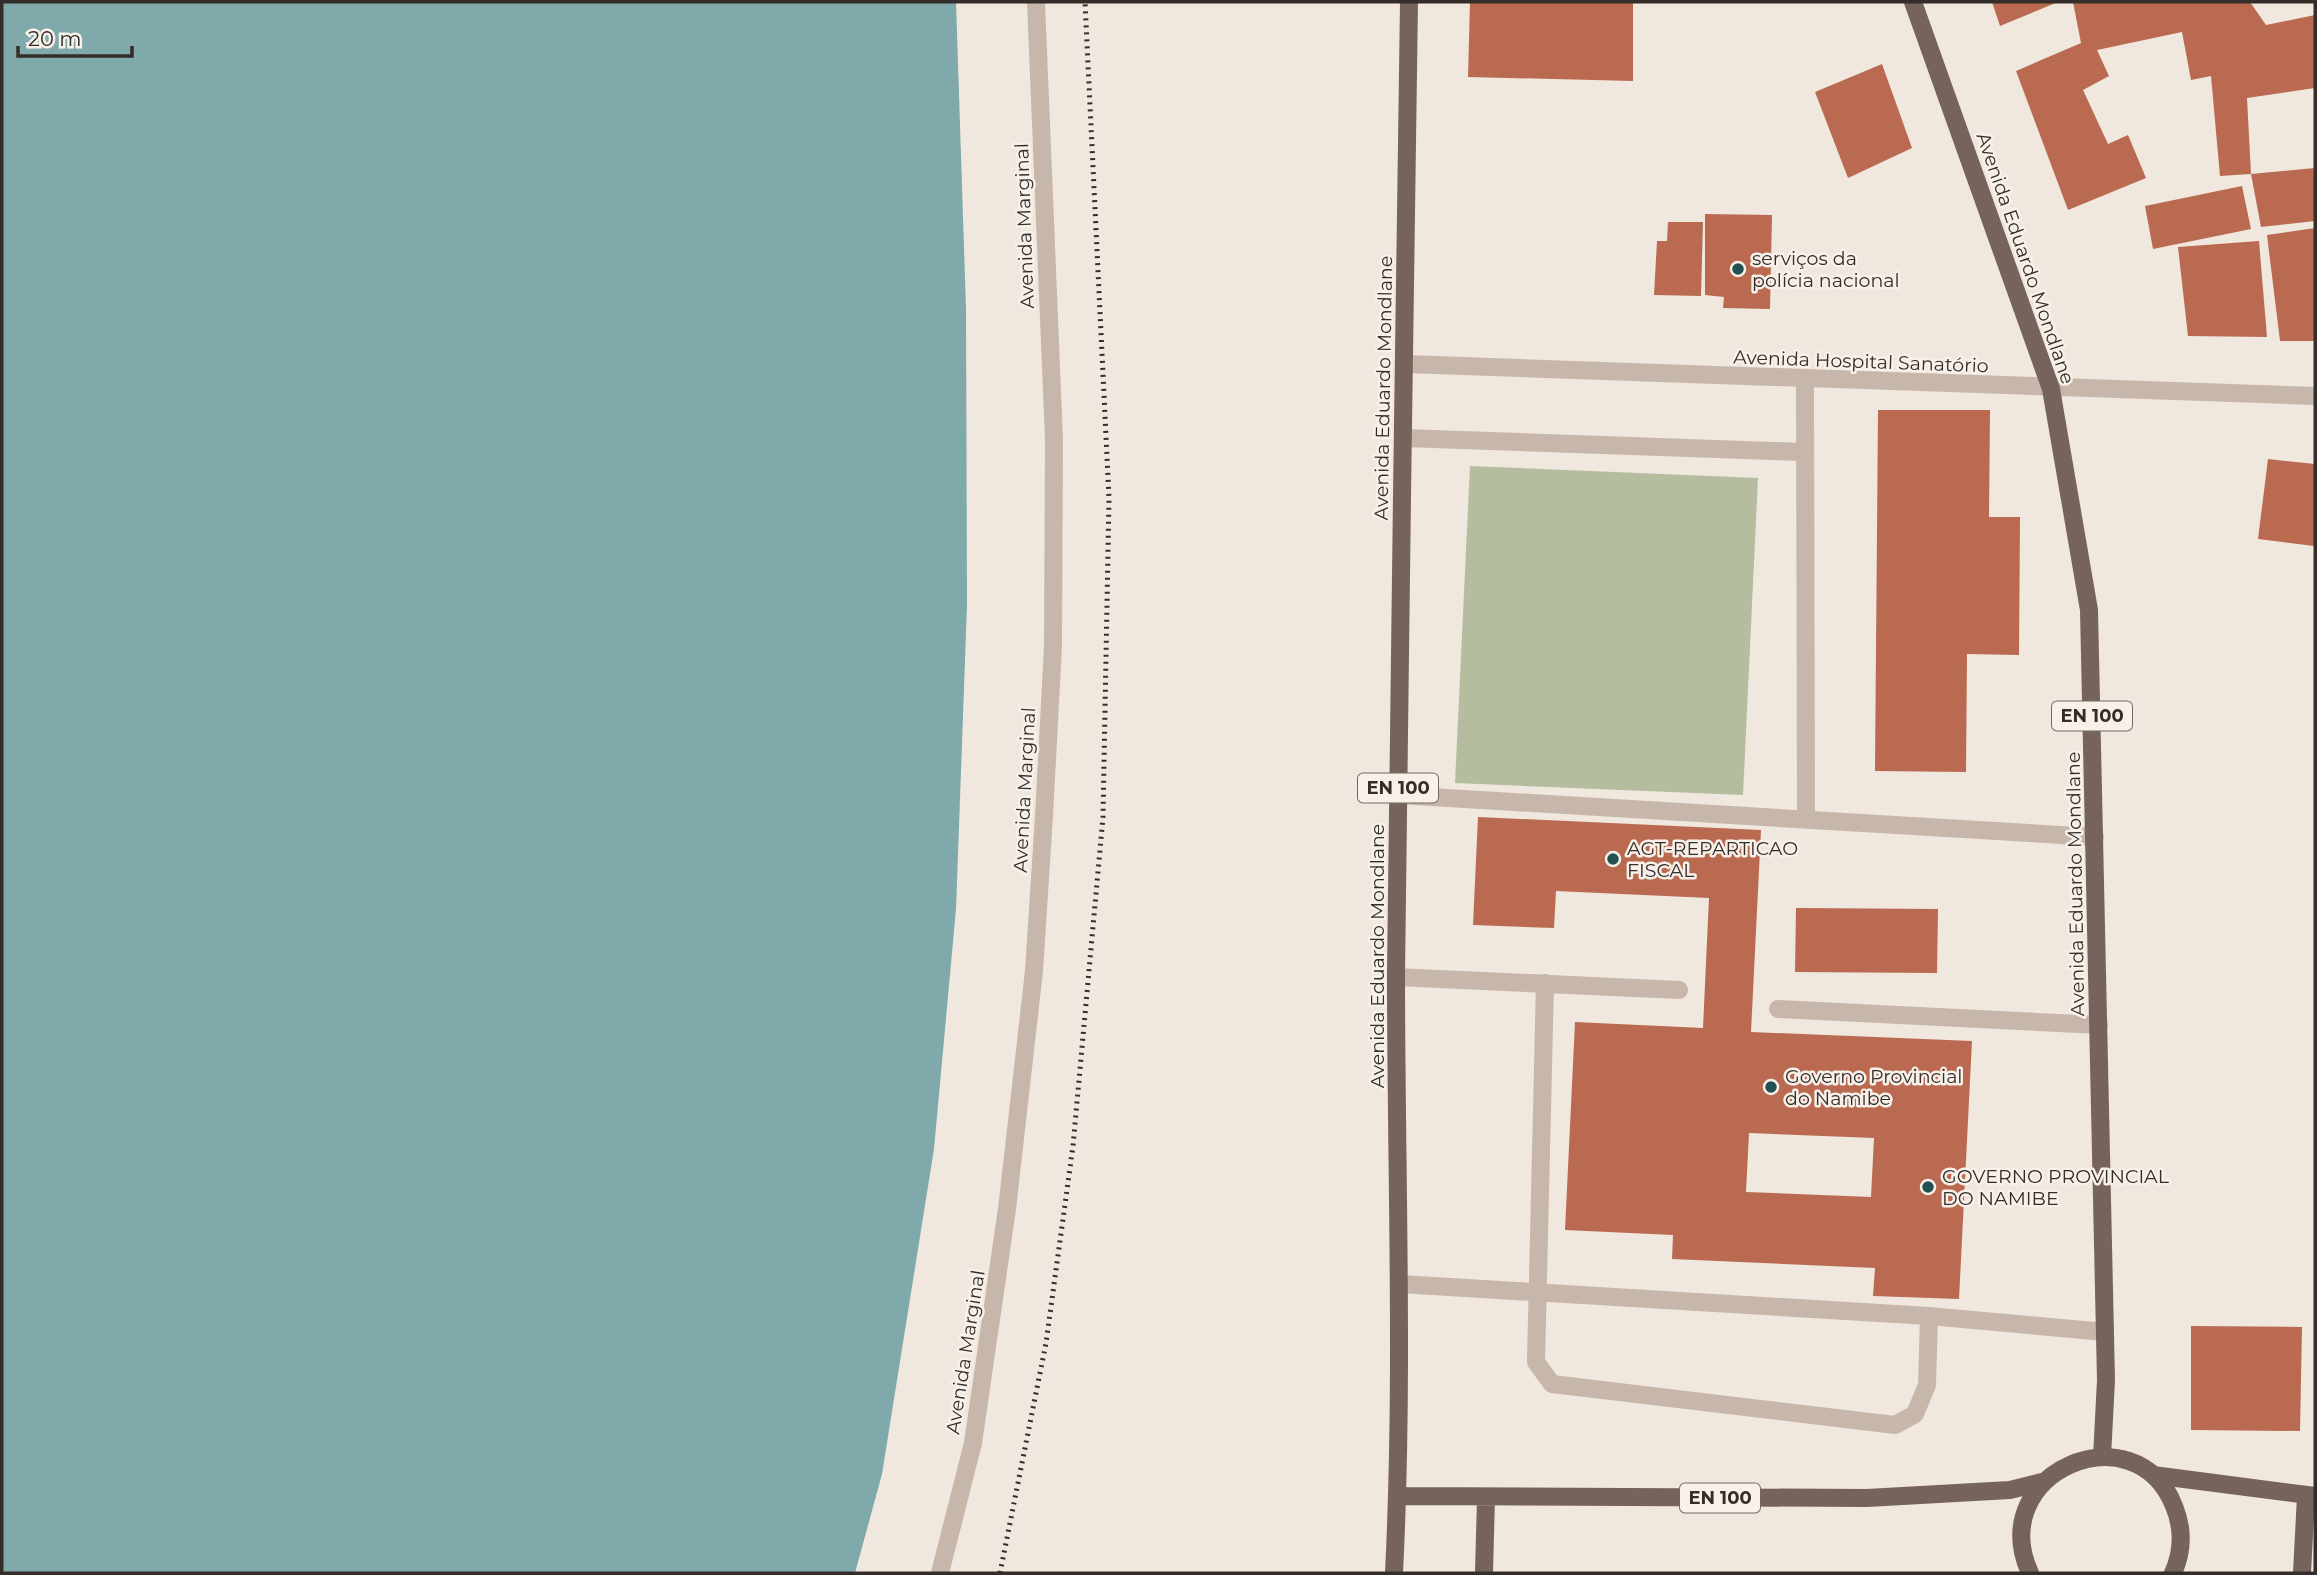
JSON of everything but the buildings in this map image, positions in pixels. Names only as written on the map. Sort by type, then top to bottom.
[{"type":"main road","name":"Avenida Eduardo Mondlane","points":[[1394,1573],[1398,1496],[1400,1284],[1396,977],[1409,2]]},
{"type":"main road","name":"Avenida Eduardo Mondlane","points":[[1913,2],[2051,389],[2089,610],[2105,1332],[2102,1457]]},
{"type":"main road","name":"EN 100","points":[[2030,1573],[2023,1559],[2020,1531],[2027,1505],[2042,1482],[2060,1468],[2080,1460],[2102,1457],[2129,1462],[2153,1475],[2310,1496]]},
{"type":"main road","points":[[2153,1475],[2170,1495],[2179,1519],[2181,1545],[2172,1573]]},
{"type":"main road","name":"EN 100","points":[[1398,1496],[1867,1498],[2010,1490],[2042,1482]]},
{"type":"main road","points":[[2301,1573],[2310,1496]]},
{"type":"main road","points":[[1484,1573],[1486,1498]]},
{"type":"main road","points":[[1478,1573],[1494,1573]]},
{"type":"street","name":"Avenida Marginal","points":[[940,1573],[973,1443],[1007,1209],[1034,971],[1044,816],[1053,646],[1054,440],[1036,2]]},
{"type":"street","name":"Avenida Hospital Sanatório","points":[[1406,364],[2051,389],[2315,396]]},
{"type":"street","points":[[1805,380],[1803,452],[1806,819]]},
{"type":"street","points":[[1404,438],[1803,452]]},
{"type":"street","points":[[1398,795],[2095,836]]},
{"type":"street","points":[[1396,977],[1679,990]]},
{"type":"street","points":[[1545,983],[1536,1362],[1552,1384],[1895,1425],[1916,1415],[1927,1385],[1928,1316]]},
{"type":"street","points":[[1778,1009],[2099,1025]]},
{"type":"street","points":[[1400,1284],[1538,1290],[1928,1316],[2105,1332]]},
{"type":"green space","points":[[1470,466],[1758,478],[1743,795],[1455,783]]},
{"type":"water","points":[[2,2],[956,2],[966,309],[967,605],[956,909],[934,1149],[882,1474],[855,1573],[2,1573]]},
{"type":"railway","points":[[1000,1573],[1046,1343],[1073,1146],[1103,817],[1109,498],[1085,2]]},
{"type":"place","name":"serviços da polícia nacional","points":[[1738,269]]},
{"type":"place","name":"AGT-REPARTICAO FISCAL","points":[[1613,859]]},
{"type":"place","name":"Governo Provincial do Namibe","points":[[1771,1087]]},
{"type":"place","name":"GOVERNO PROVINCIAL DO NAMIBE","points":[[1928,1187]]}]
